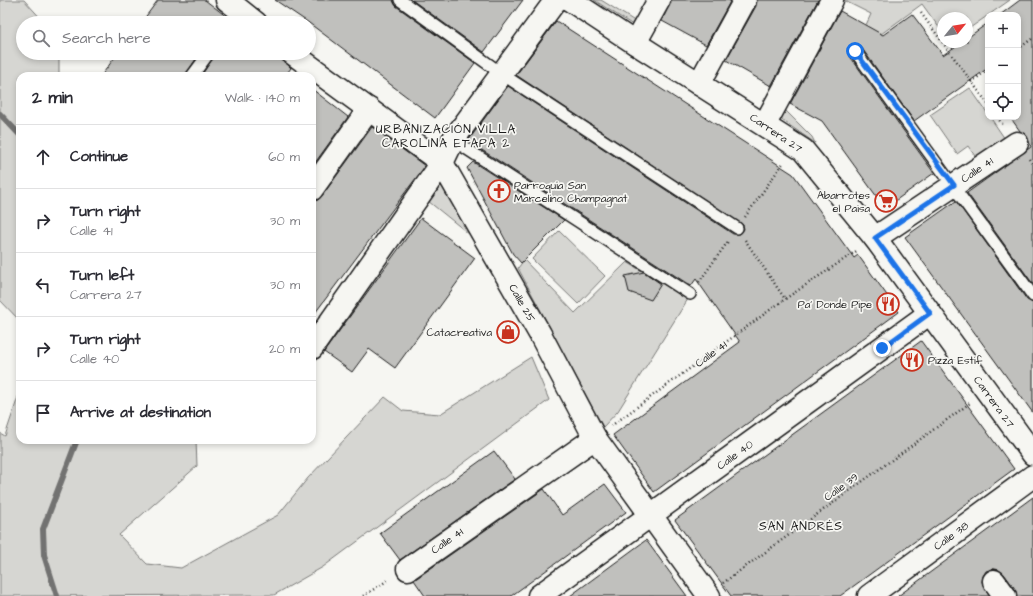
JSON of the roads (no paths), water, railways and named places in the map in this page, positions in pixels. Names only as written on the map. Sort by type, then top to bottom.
[{"type":"street","points":[[316,342],[442,163],[453,140],[556,0]]},
{"type":"street","name":"Carrera 27","points":[[570,0],[635,44],[765,124],[803,150],[875,238],[1033,454]]},
{"type":"street","points":[[635,44],[659,0]]},
{"type":"street","points":[[699,84],[745,0]]},
{"type":"street","points":[[765,124],[832,0]]},
{"type":"street","name":"Calle 25","points":[[300,65],[311,72]]},
{"type":"street","name":"Calle 25","points":[[316,75],[369,109],[442,163],[540,334],[595,438],[708,595]]},
{"type":"street","points":[[316,183],[369,109]]},
{"type":"street","name":"Calle 41","points":[[875,238],[1017,143]]},
{"type":"street","name":"Calle 40","points":[[539,596],[930,313]]},
{"type":"street","name":"Calle 41","points":[[408,569],[595,438]]},
{"type":"street","name":"Calle 38","points":[[869,596],[1033,476]]},
{"type":"lane","points":[[400,0],[502,74],[737,228]]},
{"type":"lane","points":[[855,51],[954,185],[1033,296]]},
{"type":"lane","points":[[195,72],[204,60]]},
{"type":"lane","points":[[453,140],[690,294]]},
{"type":"waterway","points":[[0,114],[16,131]]},
{"type":"waterway","points":[[57,596],[44,555],[43,529],[75,444]]},
{"type":"place","name":"Parroquia San Marcelino Champagnat","points":[[499,191]]},
{"type":"place","name":"Abarrotes el Paisa","points":[[886,201]]},
{"type":"place","name":"Pa' Donde Pipe","points":[[888,304]]},
{"type":"place","name":"Catacreativa","points":[[508,332]]},
{"type":"place","name":"Pizza Estif","points":[[912,360]]},
{"type":"district","name":"URBANIZACIÓN VILLA CAROLINA ETAPA 2","points":[[446,136]]},
{"type":"district","name":"SAN ANDRÉS","points":[[801,526]]}]
